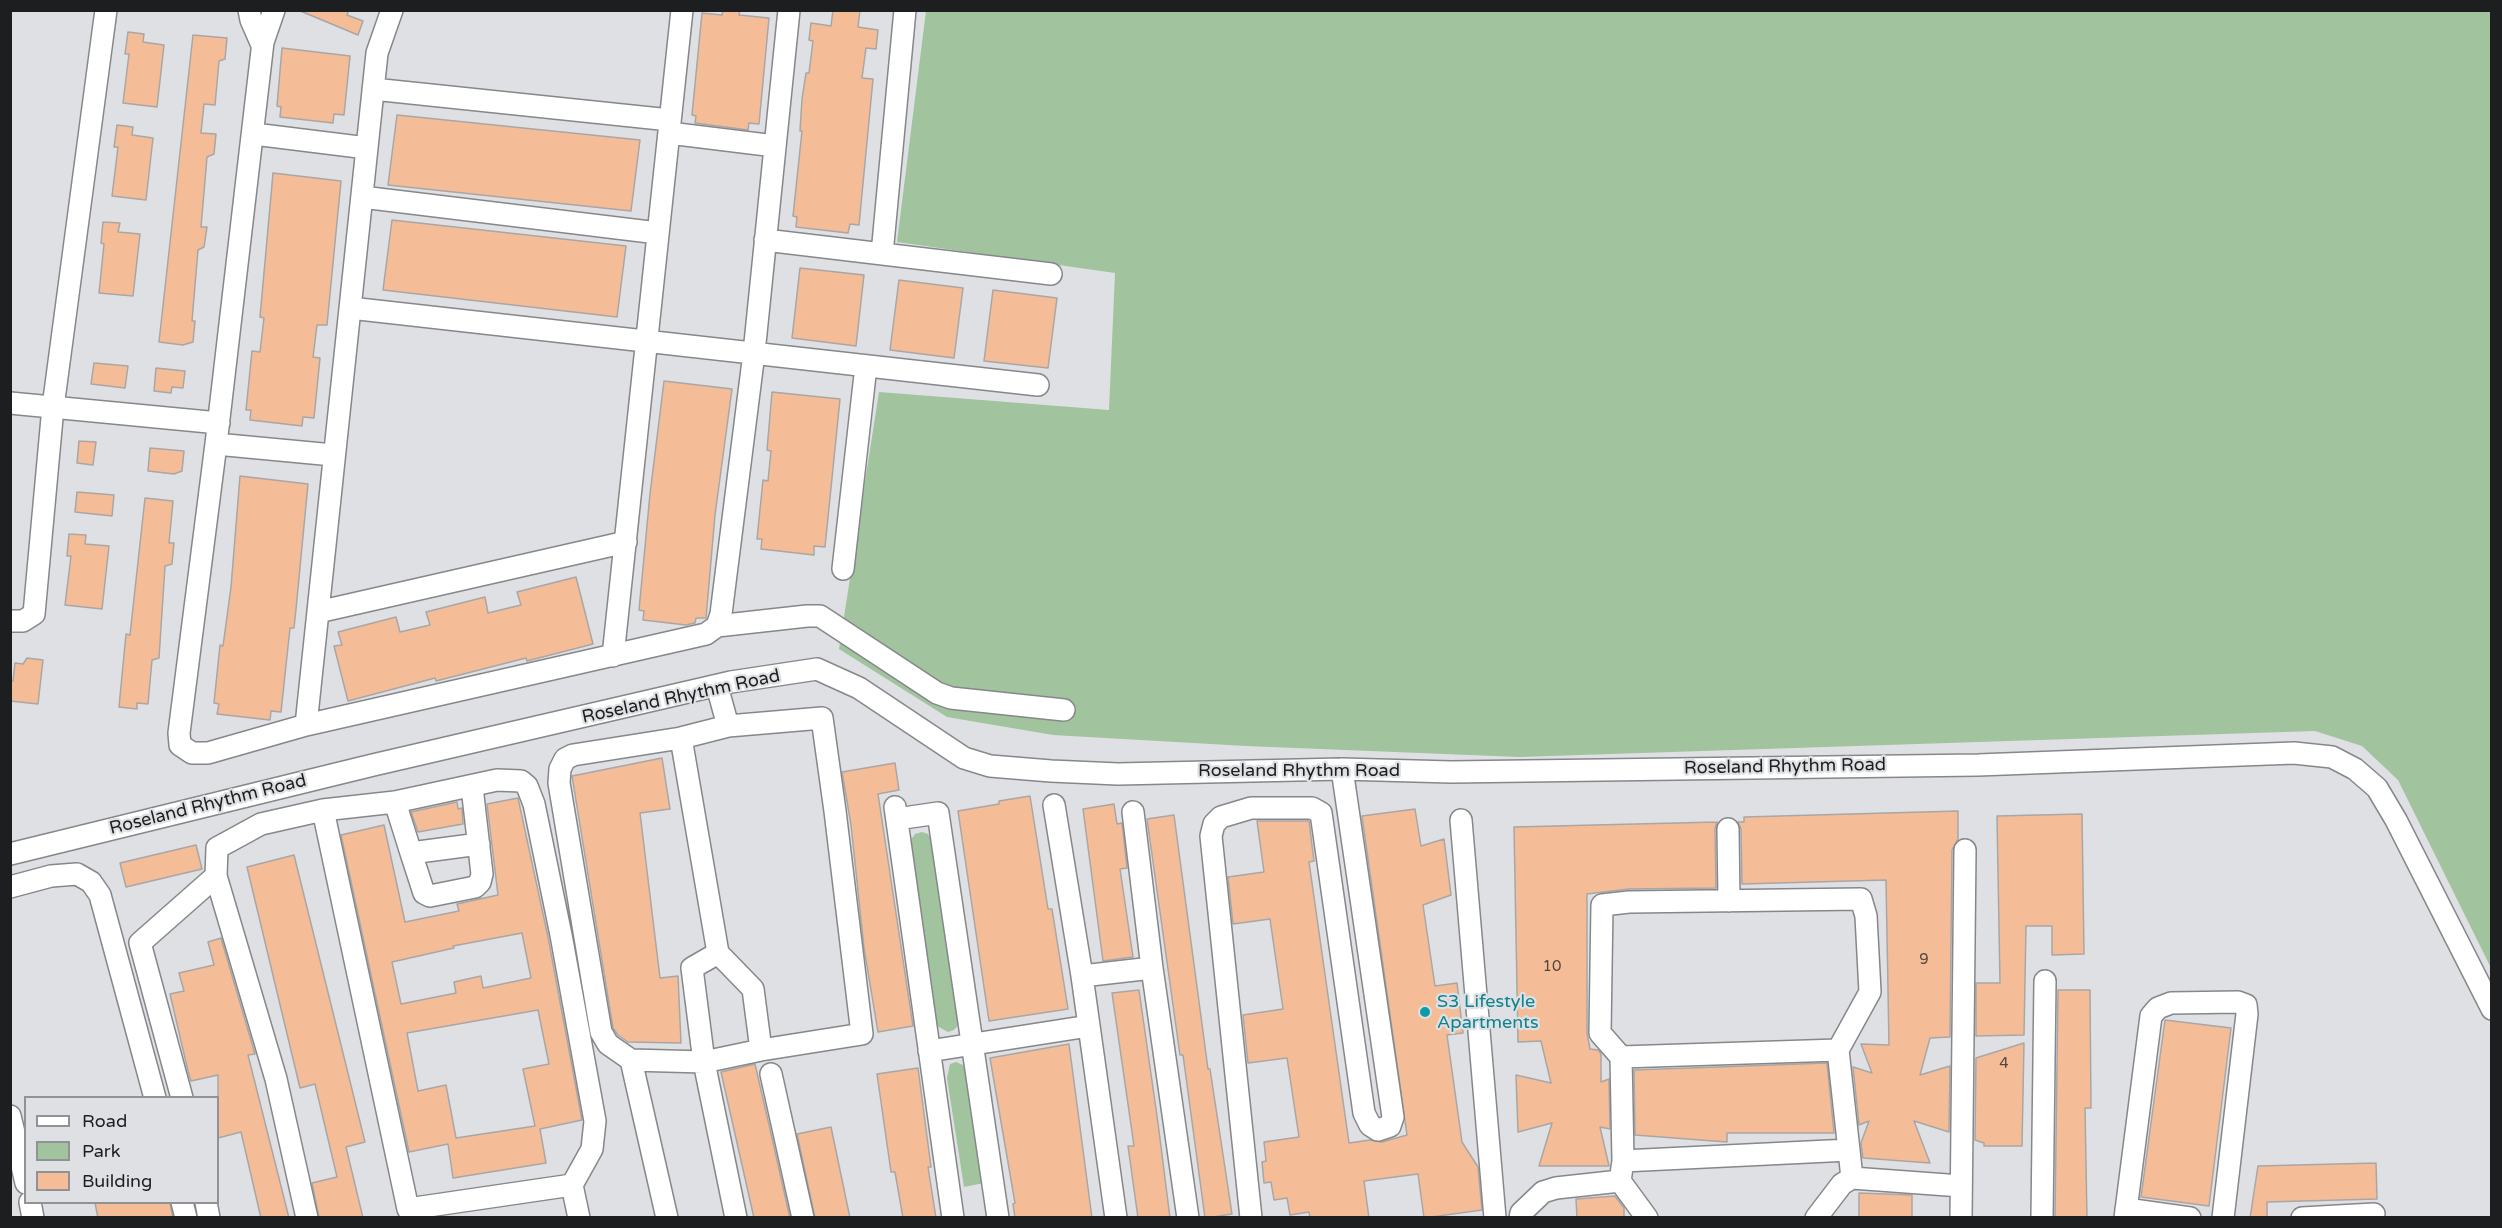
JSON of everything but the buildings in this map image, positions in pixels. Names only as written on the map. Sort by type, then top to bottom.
[{"type":"street","points":[[10,621],[23,621],[34,614],[53,407],[106,10]]},
{"type":"street","points":[[249,10],[262,45]]},
{"type":"street","points":[[274,10],[262,45],[254,134],[179,734],[180,744],[192,753],[208,753],[306,725],[706,634],[717,626],[807,616],[820,616],[937,693],[951,698],[1065,710]]},
{"type":"street","points":[[306,725],[377,53],[392,10]]},
{"type":"street","points":[[613,656],[682,10]]},
{"type":"street","points":[[717,626],[721,614],[754,353],[789,10]]},
{"type":"street","points":[[882,254],[905,10]]},
{"type":"street","points":[[373,88],[670,127],[775,146]]},
{"type":"street","points":[[254,134],[367,148]]},
{"type":"street","points":[[362,197],[658,233]]},
{"type":"street","points":[[765,240],[1051,274]]},
{"type":"street","points":[[350,308],[1038,385]]},
{"type":"street","points":[[843,569],[866,366]]},
{"type":"street","points":[[10,403],[53,407],[333,455]]},
{"type":"street","points":[[318,612],[626,542]]},
{"type":"street","name":"Roseland Rhythm Road","points":[[10,854],[373,765],[717,686],[817,669],[859,688],[964,758],[990,766],[1051,771],[1118,774],[1342,769],[1452,772],[1978,765],[2294,753],[2332,757],[2355,768],[2377,788],[2396,820],[2492,1009]]},
{"type":"street","points":[[717,686],[728,726]]},
{"type":"street","points":[[822,718],[862,1034],[760,1050],[705,1062],[631,1060],[608,1044],[601,1032],[559,783],[560,769],[565,759],[573,755],[681,738],[728,726],[822,718]]},
{"type":"street","points":[[681,738],[718,952],[753,989],[760,1050]]},
{"type":"street","points":[[1251,1218],[1211,836],[1214,824],[1221,817],[1251,808],[1312,808],[1321,813],[1364,1113],[1370,1125],[1378,1130],[1390,1126],[1393,1117],[1342,769]]},
{"type":"street","points":[[307,1218],[276,1079],[216,876],[217,848],[261,824],[323,810],[395,802],[497,780],[521,781],[527,786],[534,804],[561,935],[595,1121],[592,1149],[572,1185],[579,1218]]},
{"type":"street","points":[[395,802],[420,888],[424,894],[430,896],[475,887],[480,882],[482,874],[472,787]]},
{"type":"street","points":[[1054,806],[1082,976],[1116,1218]]},
{"type":"street","points":[[323,810],[408,1213],[460,1210],[572,1185]]},
{"type":"street","points":[[1133,812],[1152,968],[1188,1218]]},
{"type":"street","points":[[952,1218],[896,813],[938,813],[998,1218]]},
{"type":"street","points":[[1461,820],[1495,1218]]},
{"type":"street","points":[[1728,829],[1729,901]]},
{"type":"street","points":[[411,853],[479,844]]},
{"type":"street","points":[[1961,1218],[1965,850]]},
{"type":"street","points":[[10,887],[51,876],[77,874],[91,882],[96,889],[100,895],[112,935],[153,1096]]},
{"type":"street","points":[[181,1096],[140,943],[216,876]]},
{"type":"street","points":[[1647,1218],[1622,1171],[1621,1057],[1600,1034],[1602,905],[1861,899],[1866,916],[1869,992],[1838,1050],[1852,1178]]},
{"type":"street","points":[[718,952],[692,969],[705,1062],[736,1218]]},
{"type":"street","points":[[1082,976],[1152,968]]},
{"type":"street","points":[[2042,1218],[2045,981]]},
{"type":"street","points":[[2190,1218],[2126,1213],[2151,1016],[2158,1008],[2171,1004],[2238,1002],[2246,1005],[2247,1014],[2223,1218]]},
{"type":"street","points":[[929,1051],[1089,1026]]},
{"type":"street","points":[[1621,1057],[1838,1050]]},
{"type":"street","points":[[631,1060],[667,1218]]},
{"type":"street","points":[[771,1074],[803,1218]]},
{"type":"street","points":[[10,1116],[24,1170]]},
{"type":"street","points":[[1520,1218],[1521,1213],[1543,1192],[1622,1171],[1849,1150]]},
{"type":"street","points":[[1816,1218],[1834,1192],[1852,1178],[1961,1186]]},
{"type":"street","points":[[2302,1218],[2374,1214]]},
{"type":"green space","points":[[926,11],[2491,11],[2491,968],[2398,780],[2362,746],[2315,731],[1519,757],[1246,746],[1053,735],[947,717],[839,649],[879,392],[1109,410],[1115,273],[897,242]]},
{"type":"green space","points":[[922,832],[928,834],[932,840],[959,1024],[954,1030],[948,1032],[937,1026],[910,841],[915,834]]},
{"type":"green space","points":[[956,1062],[963,1065],[967,1073],[984,1183],[964,1187],[947,1078],[950,1064]]},
{"type":"place","name":"S3 Lifestyle Apartments","points":[[1425,1012]]}]
